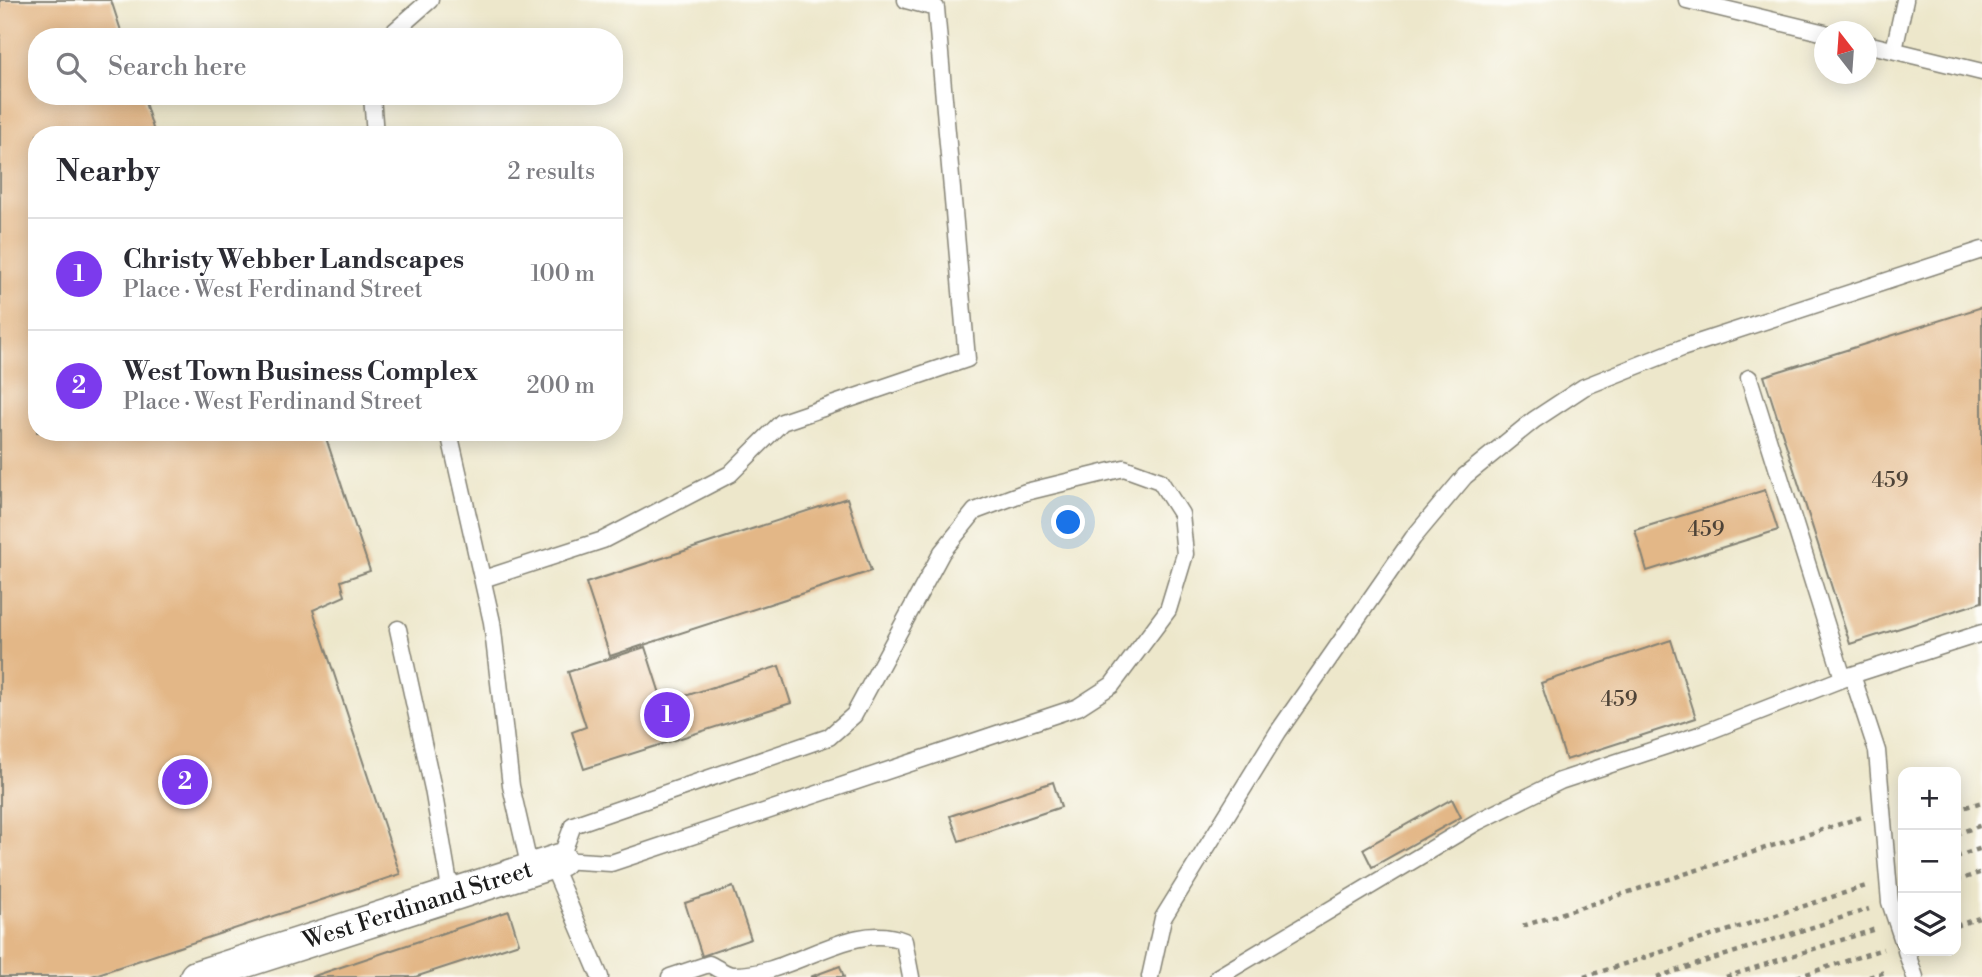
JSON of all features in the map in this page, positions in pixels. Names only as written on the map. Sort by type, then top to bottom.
[{"type":"street","name":"West Ferdinand Street","points":[[196,977],[547,864]]},
{"type":"lane","points":[[398,28],[430,0]]},
{"type":"lane","points":[[483,579],[603,540],[718,481],[730,474],[782,422],[967,359],[936,8],[906,0]]},
{"type":"lane","points":[[1687,0],[1814,30]]},
{"type":"lane","points":[[1894,50],[1905,0]]},
{"type":"lane","points":[[1877,46],[1982,72]]},
{"type":"lane","points":[[373,105],[374,126]]},
{"type":"lane","points":[[1150,977],[1163,918],[1278,732],[1413,538],[1465,475],[1534,420],[1584,387],[1682,348],[1982,250]]},
{"type":"lane","points":[[1749,378],[1847,677],[1877,751],[1890,902],[1897,922],[1897,944]]},
{"type":"lane","points":[[451,441],[492,622],[511,786],[600,977]]},
{"type":"lane","points":[[1124,468],[1160,481],[1181,514],[1185,554],[1168,610],[1112,685],[1078,707],[611,863],[547,864],[573,825],[829,737],[854,715],[942,552],[975,511],[1026,492],[1124,468]]},
{"type":"lane","points":[[398,629],[433,789],[451,895]]},
{"type":"lane","points":[[1218,977],[1521,799],[1560,781],[1699,735],[1847,677],[1982,633]]},
{"type":"lane","points":[[670,977],[709,964],[732,975],[785,967],[862,936],[887,934],[904,941],[911,977]]},
{"type":"lane","points":[[1908,956],[1915,977]]},
{"type":"path","points":[[1961,808],[1982,802]]},
{"type":"path","points":[[1523,926],[1884,810]]},
{"type":"path","points":[[1961,832],[1982,825]]},
{"type":"path","points":[[1961,854],[1982,848]]},
{"type":"path","points":[[1961,879],[1982,872]]},
{"type":"path","points":[[1584,977],[1888,878]]},
{"type":"path","points":[[1657,977],[1890,902]]},
{"type":"path","points":[[1961,924],[1982,917]]},
{"type":"path","points":[[1726,977],[1897,922]]},
{"type":"path","points":[[1797,977],[1897,944]]},
{"type":"building","points":[[0,0],[111,0],[120,28],[28,28],[28,105],[146,105],[152,126],[28,126],[28,441],[327,441],[370,571],[341,581],[345,596],[313,610],[400,874],[89,977],[0,977]]},
{"type":"building","points":[[1982,307],[1982,602],[1850,644],[1764,376]]},
{"type":"building","points":[[1765,490],[1778,530],[1647,571],[1635,530]]},
{"type":"building","points":[[847,498],[871,571],[610,656],[586,583]]},
{"type":"building","points":[[1671,640],[1696,718],[1566,760],[1541,683]]},
{"type":"building","points":[[645,647],[663,703],[779,666],[791,703],[584,769],[572,732],[586,727],[568,672]]},
{"type":"building","points":[[1053,782],[1061,807],[959,841],[950,816]]},
{"type":"building","points":[[1452,799],[1461,817],[1372,867],[1363,849]]},
{"type":"building","points":[[733,887],[751,939],[702,956],[685,903]]},
{"type":"building","points":[[509,911],[519,943],[415,977],[311,977]]},
{"type":"building","points":[[840,966],[844,977],[810,977]]},
{"type":"place","name":"Christy Webber Landscapes","points":[[667,715]]},
{"type":"place","name":"West Town Business Complex","points":[[185,782]]}]
